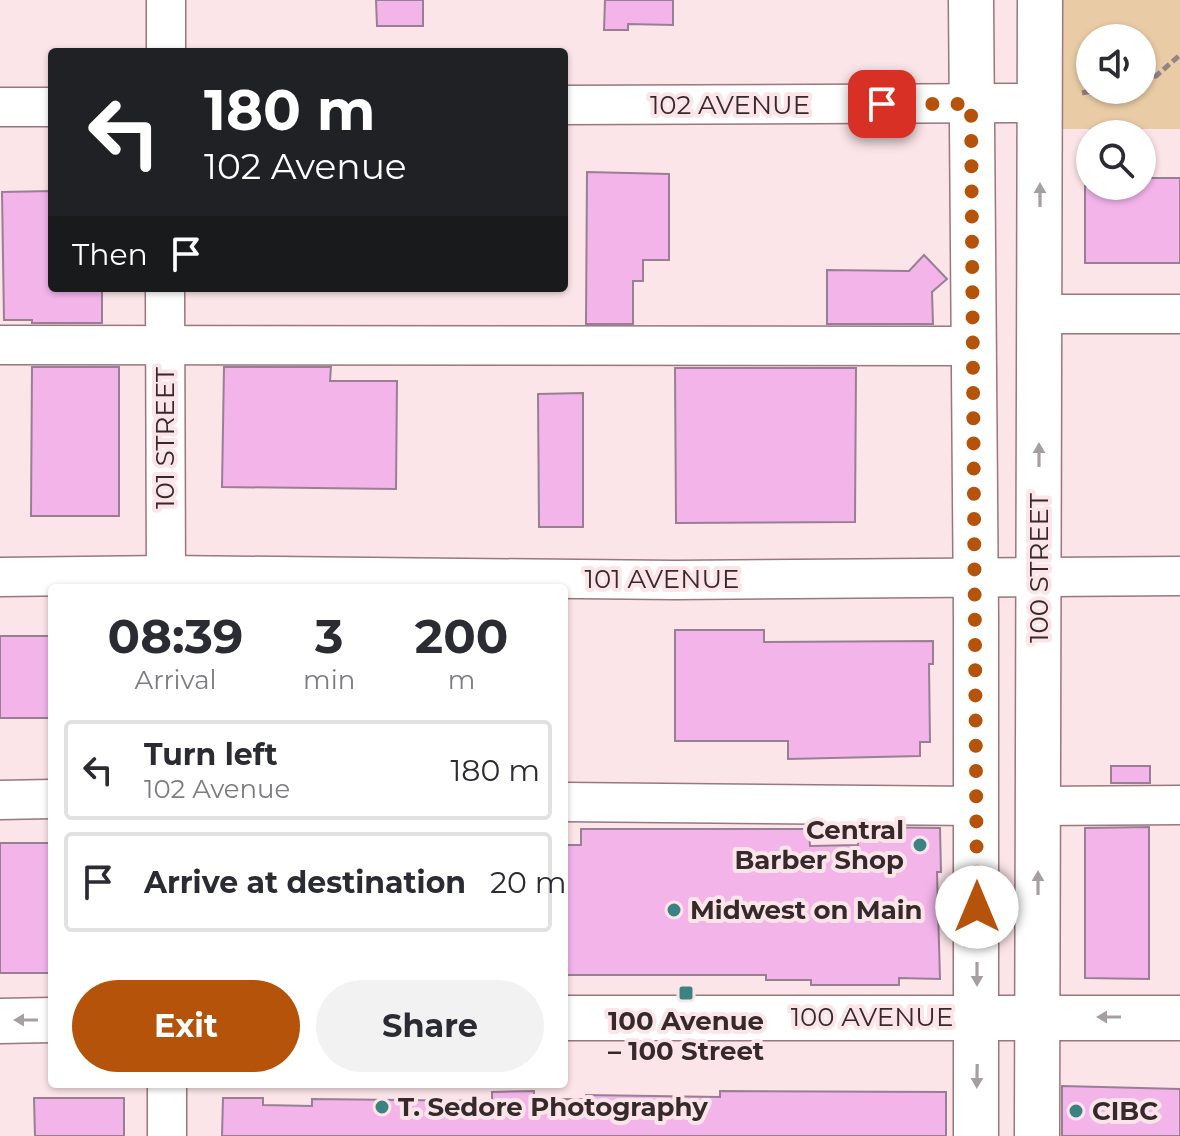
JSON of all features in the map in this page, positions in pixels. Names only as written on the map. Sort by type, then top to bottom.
[{"type":"main road","points":[[971,0],[978,1017],[976,1136]]},
{"type":"main road","name":"100 STREET","points":[[1037,1136],[1040,0]]},
{"type":"main road","name":"100 AVENUE","points":[[568,1018],[1180,1018]]},
{"type":"main road","points":[[0,1021],[48,1020]]},
{"type":"street","points":[[166,0],[166,48]]},
{"type":"street","name":"102 AVENUE","points":[[568,105],[1040,103]]},
{"type":"street","points":[[0,107],[48,107]]},
{"type":"street","name":"101 STREET","points":[[165,292],[166,582]]},
{"type":"street","points":[[1039,314],[1180,314]]},
{"type":"street","points":[[0,345],[974,346]]},
{"type":"street","name":"101 AVENUE","points":[[0,577],[166,582],[1180,576]]},
{"type":"street","points":[[0,800],[48,799]]},
{"type":"street","points":[[568,802],[977,806]]},
{"type":"street","points":[[1038,806],[1180,805]]},
{"type":"street","points":[[167,1088],[167,1136]]},
{"type":"path","points":[[1156,76],[1180,55]]},
{"type":"shaded area","points":[[1040,0],[1180,0],[1180,129],[1156,129],[1156,120],[1076,120],[1076,129],[1040,129]]},
{"type":"building","points":[[376,0],[423,0],[423,26],[377,26]]},
{"type":"building","points":[[605,0],[673,0],[673,25],[628,24],[628,30],[604,30]]},
{"type":"building","points":[[587,172],[669,174],[669,260],[643,260],[643,281],[633,281],[633,324],[586,324]]},
{"type":"building","points":[[1156,178],[1180,178],[1180,263],[1085,263],[1085,200],[1156,200]]},
{"type":"building","points":[[48,191],[48,292],[102,292],[102,323],[4,320],[2,192]]},
{"type":"building","points":[[924,255],[947,279],[932,292],[933,324],[827,324],[827,270],[909,271]]},
{"type":"building","points":[[32,367],[119,367],[119,516],[31,516]]},
{"type":"building","points":[[224,367],[331,367],[330,381],[397,381],[396,489],[222,487]]},
{"type":"building","points":[[675,368],[856,368],[855,522],[676,523]]},
{"type":"building","points":[[583,393],[583,527],[539,527],[538,394]]},
{"type":"building","points":[[675,630],[764,630],[764,642],[933,641],[933,664],[929,664],[930,742],[920,742],[920,756],[788,759],[788,741],[675,741]]},
{"type":"building","points":[[0,636],[48,636],[48,718],[0,718]]},
{"type":"building","points":[[1111,766],[1150,766],[1150,783],[1111,783]]},
{"type":"building","points":[[858,827],[940,828],[941,872],[937,872],[940,979],[899,978],[899,985],[811,985],[811,980],[766,980],[766,975],[568,975],[568,845],[581,845],[581,829],[809,829],[810,846],[858,845]]},
{"type":"building","points":[[1149,827],[1149,979],[1085,978],[1085,828]]},
{"type":"building","points":[[0,843],[48,843],[48,973],[0,973]]},
{"type":"building","points":[[1062,1086],[1180,1089],[1180,1136],[1062,1136]]},
{"type":"building","points":[[534,1091],[534,1099],[586,1099],[586,1095],[720,1097],[720,1091],[946,1092],[946,1136],[222,1136],[223,1098],[263,1098],[263,1105],[312,1106],[312,1099],[492,1101],[492,1092]]},
{"type":"building","points":[[34,1098],[124,1098],[124,1136],[35,1136]]},
{"type":"place","name":"Central Barber Shop","points":[[920,845]]},
{"type":"place","name":"Midwest on Main","points":[[674,910]]},
{"type":"place","name":"100 Avenue – 100 Street","points":[[686,993]]},
{"type":"place","name":"T. Sedore Photography","points":[[382,1107]]},
{"type":"place","name":"CIBC","points":[[1076,1111]]},
{"type":"route","points":[[882,104],[971,104],[977,907]]}]
